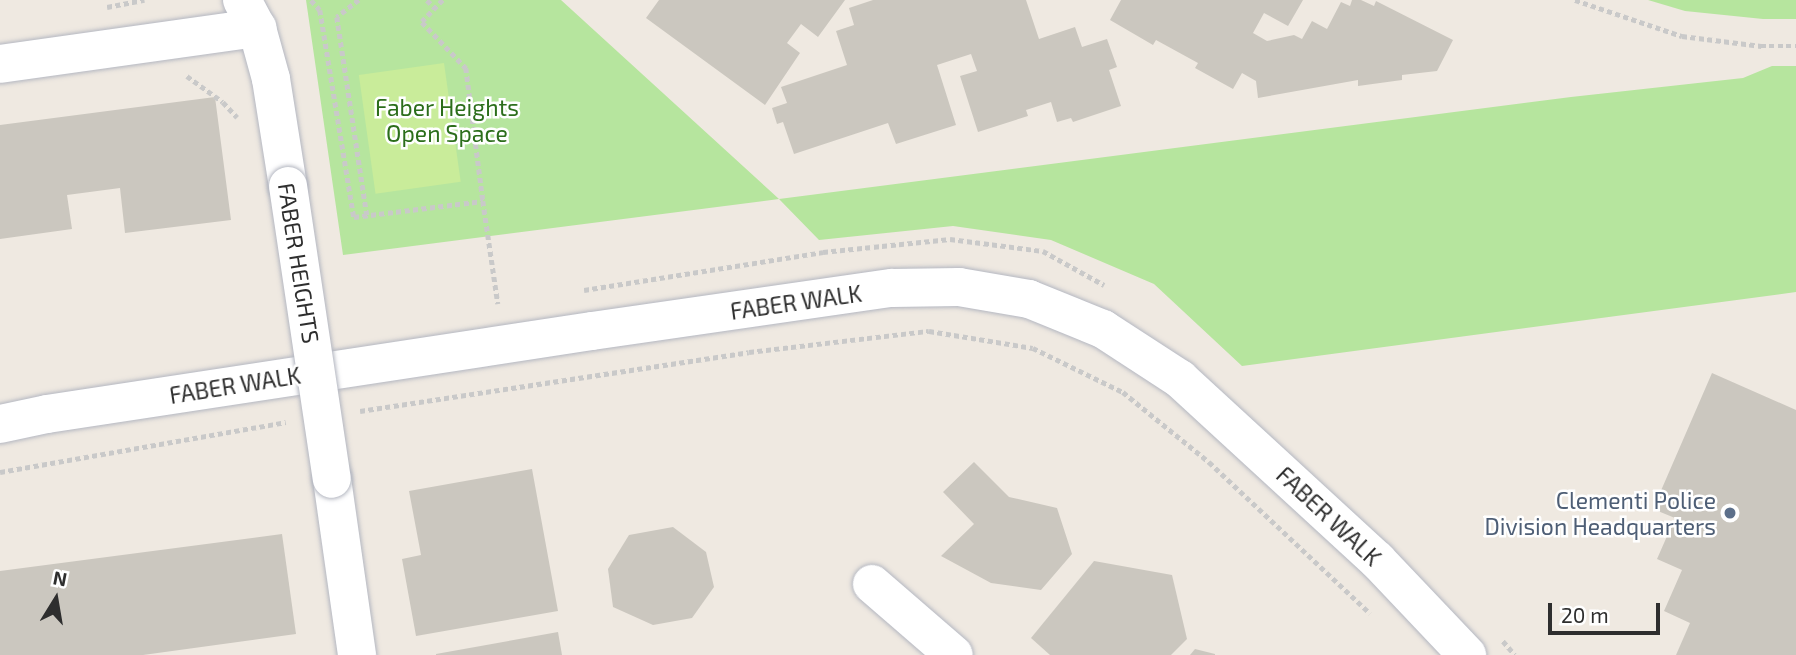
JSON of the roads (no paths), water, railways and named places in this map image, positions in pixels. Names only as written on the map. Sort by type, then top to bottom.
[{"type":"street","points":[[0,64],[250,14]]},
{"type":"street","name":"FABER HEIGHTS","points":[[250,14],[271,79],[357,655]]},
{"type":"street","name":"FABER WALK","points":[[0,424],[47,414],[633,325],[892,288],[958,287],[1029,299],[1103,329],[1180,379],[1377,560],[1466,655]]},
{"type":"street","points":[[872,583],[954,655]]},
{"type":"place","name":"Clementi Police Division Headquarters","points":[[1730,513]]},
{"type":"park label","name":"Faber Heights Open Space","points":[[447,120]]}]
